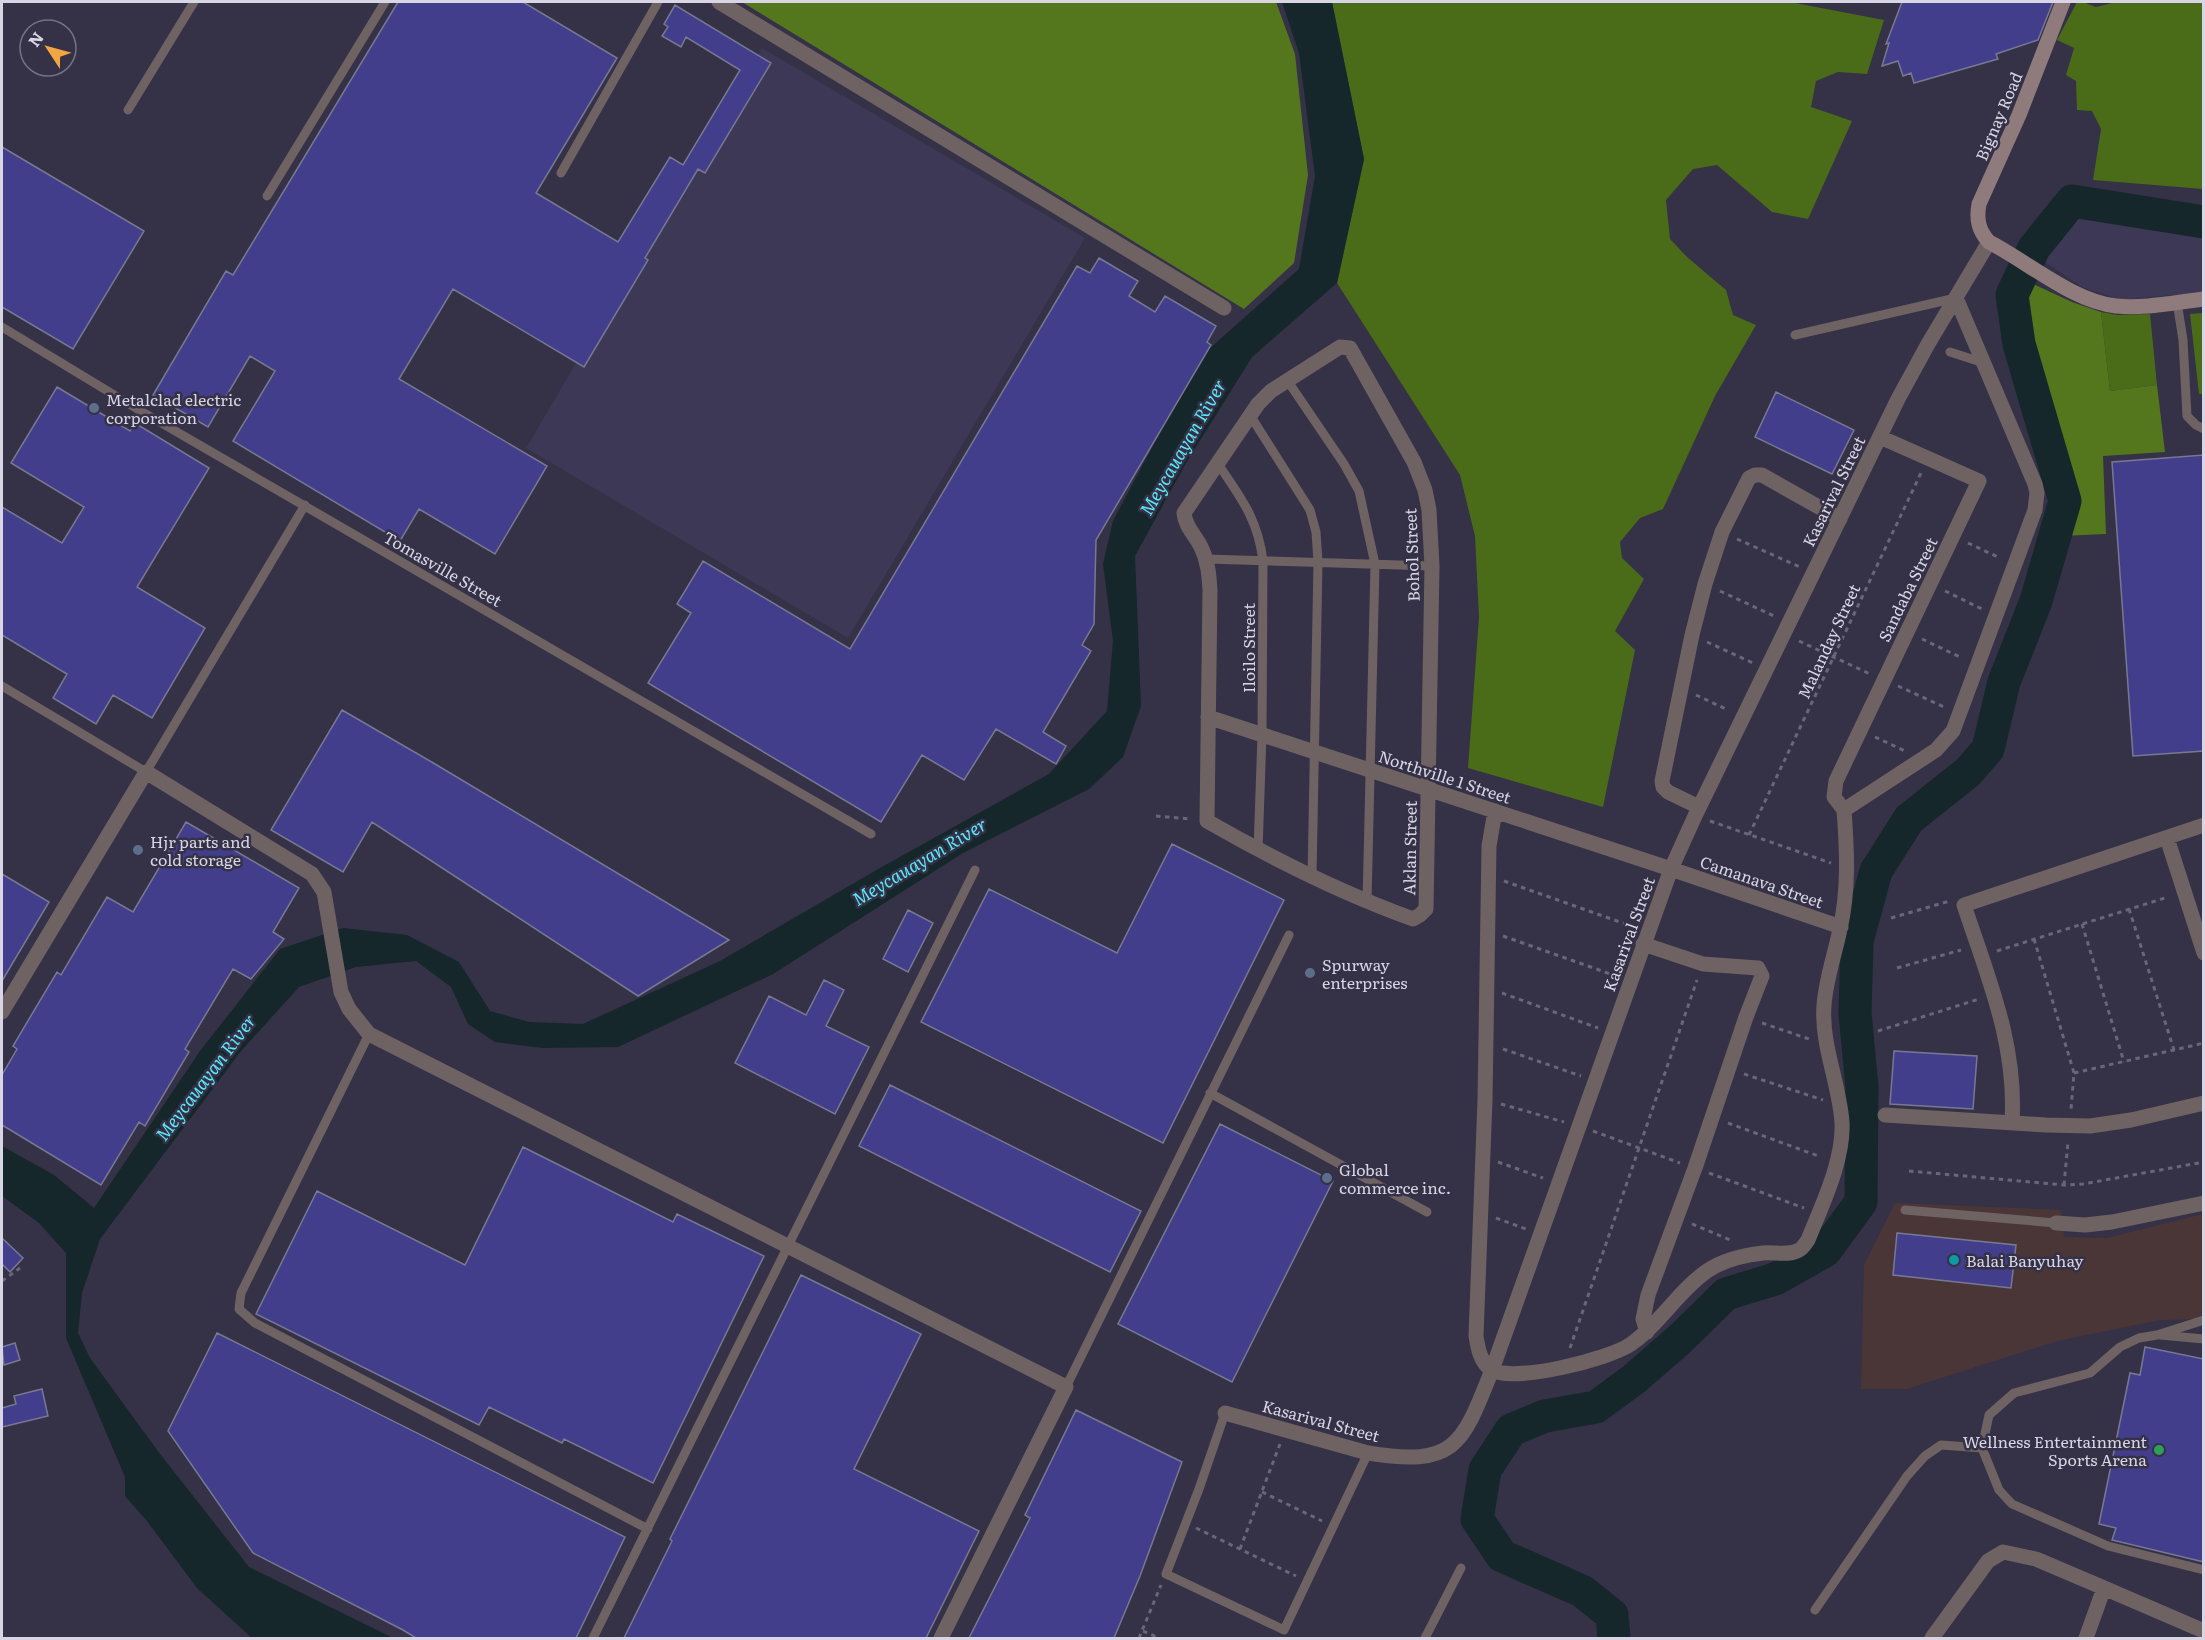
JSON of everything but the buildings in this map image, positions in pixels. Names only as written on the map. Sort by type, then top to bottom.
[{"type":"main road","name":"Bignay Road","points":[[1989,242],[1982,234],[1978,220],[1979,204],[2019,115],[2062,2]]},
{"type":"main road","points":[[1989,242],[2076,293],[2115,306],[2204,299]]},
{"type":"street","points":[[719,2],[1224,308]]},
{"type":"street","name":"Kasarival Street","points":[[1225,1413],[1368,1453],[1416,1458],[1434,1455],[1450,1448],[1467,1428],[1492,1370],[1671,868],[1912,373],[1989,242]]},
{"type":"street","points":[[1844,810],[1923,759],[1945,742],[1961,714],[2036,510],[2035,484],[1956,298]]},
{"type":"street","name":"Bohol Street","points":[[1287,380],[1340,347],[1350,348],[1414,462],[1425,489],[1430,510],[1432,566],[1428,789]]},
{"type":"street","points":[[1287,380],[1271,391],[1251,415],[1184,513],[1185,523],[1200,545],[1206,559],[1210,598],[1207,821],[1258,851],[1367,903]]},
{"type":"street","name":"Sandaba Street","points":[[1762,1253],[1792,1253],[1802,1249],[1808,1240],[1837,1162],[1842,1135],[1839,1106],[1823,1021],[1824,1003],[1841,927],[1847,868],[1844,810],[1834,797],[1836,781],[1979,481],[1880,437]]},
{"type":"street","points":[[1697,812],[1668,792],[1663,787],[1662,781],[1692,635],[1722,532],[1749,478],[1755,475],[1762,475],[1840,519]]},
{"type":"street","name":"Northville 1 Street","points":[[1208,717],[1671,868]]},
{"type":"street","points":[[2,1012],[146,772],[312,874],[324,892],[341,992],[349,1009],[369,1034],[1066,1386],[941,1638]]},
{"type":"street","name":"Aklan Street","points":[[1367,903],[1413,919],[1426,909],[1428,789]]},
{"type":"street","points":[[1495,811],[1489,846],[1485,1100],[1476,1336],[1481,1357],[1492,1370],[1524,1372],[1563,1367],[1608,1356],[1630,1345],[1647,1332],[1707,1271],[1724,1262],[1762,1253]]},
{"type":"street","points":[[2012,1123],[2014,1090],[2011,1058],[1994,995],[1964,904],[2204,825]]},
{"type":"street","points":[[2167,838],[2204,953]]},
{"type":"street","name":"Camanava Street","points":[[1671,868],[1841,927]]},
{"type":"street","points":[[1646,938],[1703,964],[1758,968],[1762,976],[1644,1308],[1643,1319],[1647,1332]]},
{"type":"street","points":[[1885,1115],[2069,1126],[2123,1121],[2204,1103]]},
{"type":"street","points":[[2056,1223],[2085,1225],[2112,1222],[2204,1203]]},
{"type":"street","points":[[1932,1638],[1988,1561],[1994,1555],[2003,1552],[2036,1559],[2204,1630]]},
{"type":"street","points":[[2086,1638],[2103,1588]]},
{"type":"lane","points":[[128,110],[194,2]]},
{"type":"lane","points":[[267,196],[385,2]]},
{"type":"lane","points":[[561,173],[658,2]]},
{"type":"lane","points":[[1794,335],[1956,298]]},
{"type":"lane","points":[[2177,302],[2183,340],[2187,416],[2204,429]]},
{"type":"lane","name":"Tomasville Street","points":[[2,327],[871,834]]},
{"type":"lane","points":[[1950,352],[1984,363]]},
{"type":"lane","points":[[1287,380],[1344,464],[1359,491],[1375,564],[1367,903]]},
{"type":"lane","points":[[1251,415],[1310,510],[1316,531],[1318,562],[1312,877]]},
{"type":"lane","name":"Iloilo Street","points":[[1218,464],[1254,520],[1261,542],[1263,561],[1262,735],[1258,851]]},
{"type":"lane","points":[[2,686],[146,772],[306,506]]},
{"type":"lane","points":[[1206,559],[1432,566]]},
{"type":"lane","points":[[593,1638],[975,870]]},
{"type":"lane","points":[[1066,1386],[1289,935]]},
{"type":"lane","points":[[369,1034],[241,1293],[239,1309],[255,1323],[648,1529]]},
{"type":"lane","points":[[1210,1093],[1427,1212]]},
{"type":"lane","points":[[1905,1210],[2056,1223]]},
{"type":"lane","points":[[2204,1320],[2157,1335],[2139,1338],[2120,1347],[2090,1372],[2014,1393],[1989,1415],[1982,1448],[1999,1490],[2012,1504],[2108,1546],[2204,1570]]},
{"type":"lane","points":[[2157,1335],[2204,1339]]},
{"type":"lane","points":[[1225,1413],[1166,1574],[1284,1630],[1368,1453]]},
{"type":"lane","points":[[1815,1610],[1907,1476],[1925,1456],[1941,1445],[1982,1448]]},
{"type":"lane","points":[[1425,1638],[1461,1568]]},
{"type":"path","name":"Malanday Street","points":[[1749,834],[1928,458]]},
{"type":"path","points":[[1722,532],[1814,573]]},
{"type":"path","points":[[1953,536],[2015,565]]},
{"type":"path","points":[[1705,584],[1834,657],[1961,714]]},
{"type":"path","points":[[1929,584],[1997,615]]},
{"type":"path","points":[[1906,633],[1978,665]]},
{"type":"path","points":[[1692,635],[1767,669]]},
{"type":"path","points":[[1681,687],[1744,717]]},
{"type":"path","points":[[1860,729],[1923,759]]},
{"type":"path","points":[[1697,812],[1749,834],[1847,868]]},
{"type":"path","points":[[1156,816],[1207,821]]},
{"type":"path","points":[[1488,875],[1646,938]]},
{"type":"path","points":[[1897,968],[2034,939],[2184,892]]},
{"type":"path","points":[[1891,918],[1947,901],[1964,904]]},
{"type":"path","points":[[2130,909],[2174,1050]]},
{"type":"path","points":[[2082,924],[2124,1062]]},
{"type":"path","points":[[1488,931],[1630,981]]},
{"type":"path","points":[[2034,939],[2074,1073],[2064,1185]]},
{"type":"path","points":[[1563,1367],[1703,964]]},
{"type":"path","points":[[1487,987],[1612,1033]]},
{"type":"path","points":[[1878,1031],[1994,995]]},
{"type":"path","points":[[1746,1017],[1826,1045]]},
{"type":"path","points":[[1486,1043],[1594,1081]]},
{"type":"path","points":[[2074,1073],[2204,1043]]},
{"type":"path","points":[[1729,1069],[1839,1106]]},
{"type":"path","points":[[1485,1100],[1579,1126],[1818,1214]]},
{"type":"path","points":[[1713,1117],[1837,1162]]},
{"type":"path","points":[[1482,1156],[1558,1183]]},
{"type":"path","points":[[1909,1171],[2064,1185],[2098,1183],[2204,1162]]},
{"type":"path","points":[[1480,1212],[1540,1234]]},
{"type":"path","points":[[1677,1218],[1762,1253]]},
{"type":"path","points":[[2,1281],[20,1268]]},
{"type":"path","points":[[1240,1549],[1285,1430]]},
{"type":"path","points":[[1262,1492],[1332,1526]]},
{"type":"path","points":[[1186,1524],[1306,1580]]},
{"type":"path","points":[[1139,1638],[1166,1574]]},
{"type":"path","points":[[1143,1630],[1160,1638]]},
{"type":"shaded area","points":[[762,48],[1085,238],[848,638],[526,448]]},
{"type":"shaded area","points":[[2071,213],[2203,234],[2203,292],[2121,300],[2082,287],[2039,258],[2043,247]]},
{"type":"shaded area","points":[[1895,1203],[2061,1210],[2064,1237],[2107,1238],[2203,1214],[2203,1319],[2160,1320],[2057,1341],[1907,1389],[1861,1389],[1864,1265]]},
{"type":"green space","points":[[742,2],[1276,2],[1295,54],[1308,175],[1294,263],[1244,309]]},
{"type":"green space","points":[[1332,2],[1790,2],[1884,20],[1867,74],[1838,72],[1816,81],[1811,107],[1852,121],[1808,219],[1772,212],[1717,165],[1693,169],[1666,200],[1670,239],[1687,257],[1726,290],[1733,315],[1756,325],[1715,396],[1663,509],[1640,518],[1620,542],[1622,558],[1644,579],[1615,631],[1635,650],[1603,807],[1468,768],[1479,617],[1475,536],[1460,475],[1337,283],[1364,159]]},
{"type":"green space","points":[[2077,2],[2096,7],[2116,2],[2203,2],[2203,189],[2093,180],[2101,129],[2092,111],[2077,110],[2076,81],[2066,75],[2074,48],[2057,40]]},
{"type":"green space","points":[[2029,282],[2072,302],[2101,312],[2110,391],[2157,385],[2165,452],[2103,456],[2106,534],[2061,536],[2071,500],[2027,344],[2021,297]]},
{"type":"green space","points":[[2101,312],[2118,315],[2150,314],[2157,385],[2110,391]]},
{"type":"green space","points":[[2203,313],[2203,394],[2199,394],[2190,314]]},
{"type":"water","name":"Meycauayan River","points":[[1282,2],[1332,2],[1364,159],[1337,283],[1252,357],[1186,463],[1135,556],[1141,706],[1123,757],[1089,789],[963,853],[773,974],[618,1047],[542,1048],[495,1042],[468,1024],[451,987],[416,961],[356,967],[299,987],[241,1051],[100,1239],[82,1293],[78,1333],[90,1358],[160,1454],[249,1567],[393,1638],[252,1638],[197,1588],[147,1521],[125,1496],[125,1477],[66,1338],[66,1253],[39,1223],[2,1196],[2,1146],[54,1175],[94,1208],[200,1051],[280,949],[343,928],[407,935],[459,962],[490,1011],[529,1022],[583,1024],[720,961],[1049,774],[1107,711],[1113,641],[1103,564],[1113,521],[1200,357],[1299,269],[1315,176],[1299,53]]},
{"type":"waterway","points":[[1614,1638],[1612,1615],[1582,1591],[1502,1556],[1477,1519],[1485,1470],[1511,1430],[1545,1416],[1596,1407],[1634,1379],[1679,1340],[1726,1294],[1775,1279],[1825,1251],[1861,1202],[1862,1087],[1855,1013],[1857,941],[1876,871],[1909,819],[1968,772],[1988,749],[2004,682],[2036,601],[2065,501],[2019,344],[2012,295],[2034,248],[2072,201],[2204,222]]},
{"type":"place","name":"Metalclad electric corporation","points":[[94,408]]},
{"type":"place","name":"Hjr parts and cold storage","points":[[138,850]]},
{"type":"place","name":"Spurway enterprises","points":[[1310,973]]},
{"type":"place","name":"Global commerce inc.","points":[[1327,1178]]},
{"type":"place","name":"Balai Banyuhay","points":[[1954,1260]]},
{"type":"place","name":"Wellness Entertainment Sports Arena","points":[[2159,1450]]}]
